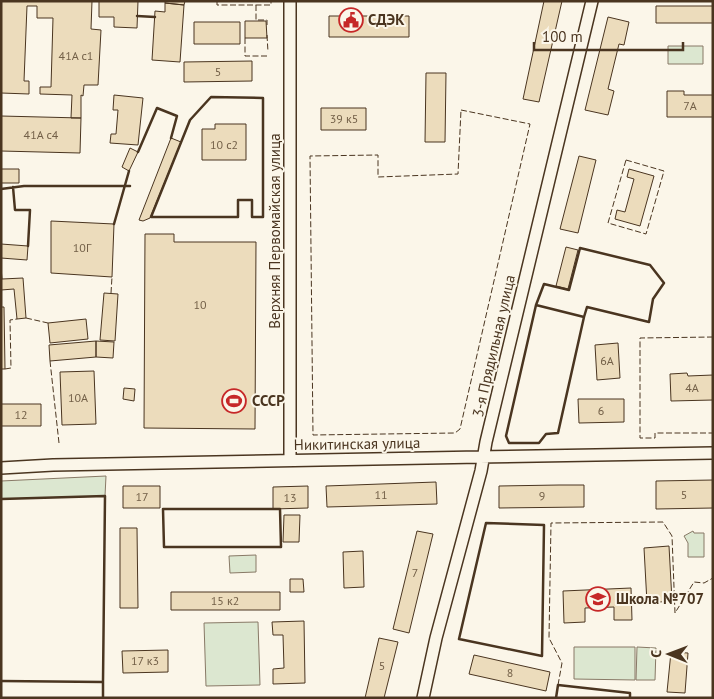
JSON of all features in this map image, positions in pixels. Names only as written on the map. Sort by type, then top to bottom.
[{"type":"street","name":"Верхняя Первомайская улица","points":[[290,1],[290,460]]},
{"type":"street","name":"3-я Прядильная улица","points":[[423,698],[436,638],[481,471],[592,1]]},
{"type":"street","name":"Никитинская улица","points":[[1,468],[290,460],[713,454]]},
{"type":"green space","points":[[668,46],[703,46],[703,64],[668,64]]},
{"type":"green space","points":[[106,476],[105,496],[1,499],[1,481]]},
{"type":"green space","points":[[693,531],[694,533],[704,533],[704,557],[688,557],[688,543],[684,536]]},
{"type":"green space","points":[[256,555],[256,572],[230,573],[229,556]]},
{"type":"green space","points":[[258,622],[260,685],[206,686],[204,623]]},
{"type":"green space","points":[[574,647],[635,647],[635,680],[574,679]]},
{"type":"green space","points":[[637,647],[656,648],[655,680],[636,680]]},
{"type":"building","points":[[1,1],[92,1],[91,29],[101,30],[98,85],[84,85],[83,96],[81,95],[81,118],[71,118],[72,95],[40,94],[40,87],[51,87],[53,18],[37,18],[37,6],[27,6],[24,81],[29,81],[29,94],[1,93]]},
{"type":"building","points":[[99,1],[138,1],[137,28],[114,27],[114,17],[99,17]]},
{"type":"building","points":[[165,1],[185,1],[184,5],[165,3]]},
{"type":"building","points":[[544,1],[562,1],[539,102],[523,99]]},
{"type":"building","points":[[165,3],[184,5],[180,62],[152,60],[155,11],[165,12]]},
{"type":"building","points":[[656,6],[713,6],[713,23],[656,23]]},
{"type":"building","points":[[329,16],[409,16],[409,37],[329,37]]},
{"type":"building","points":[[608,17],[629,22],[624,45],[619,44],[608,89],[614,91],[608,115],[585,110]]},
{"type":"building","points":[[245,21],[266,21],[267,38],[245,38]]},
{"type":"building","points":[[194,22],[240,22],[240,44],[194,44]]},
{"type":"building","points":[[252,61],[252,81],[184,82],[184,62]]},
{"type":"building","points":[[426,73],[446,73],[445,142],[425,142]]},
{"type":"building","points":[[667,91],[684,91],[684,95],[713,95],[713,117],[667,117]]},
{"type":"building","points":[[114,95],[143,98],[138,145],[110,143],[111,134],[116,134],[118,110],[113,110]]},
{"type":"building","points":[[321,108],[366,108],[366,130],[321,130]]},
{"type":"building","points":[[1,116],[81,118],[80,153],[1,151]]},
{"type":"building","points":[[215,124],[246,124],[246,160],[202,160],[202,129],[215,129]]},
{"type":"building","points":[[171,138],[181,142],[150,218],[143,221],[139,220]]},
{"type":"building","points":[[130,148],[138,152],[129,171],[122,167]]},
{"type":"building","points":[[579,156],[596,160],[578,233],[560,229]]},
{"type":"building","points":[[1,169],[19,169],[19,183],[1,183]]},
{"type":"building","points":[[629,169],[654,176],[640,226],[615,219],[617,210],[625,212],[634,179],[627,177]]},
{"type":"building","points":[[51,221],[114,224],[112,277],[51,273]]},
{"type":"building","points":[[145,234],[174,234],[174,242],[256,242],[255,429],[144,428]]},
{"type":"building","points":[[1,244],[28,246],[27,260],[1,258]]},
{"type":"building","points":[[566,247],[578,250],[568,289],[556,286]]},
{"type":"building","points":[[1,267],[2,279],[23,278],[26,318],[17,319],[14,289],[1,290]]},
{"type":"building","points":[[104,293],[118,294],[115,341],[100,340]]},
{"type":"building","points":[[1,307],[4,307],[5,369],[1,369]]},
{"type":"building","points":[[86,319],[88,339],[50,343],[48,323]]},
{"type":"building","points":[[96,341],[96,357],[50,361],[49,345]]},
{"type":"building","points":[[96,341],[114,342],[113,358],[96,357]]},
{"type":"building","points":[[618,343],[620,378],[597,380],[595,345]]},
{"type":"building","points":[[94,371],[96,424],[62,425],[60,372]]},
{"type":"building","points":[[687,373],[688,376],[713,375],[713,400],[671,401],[670,374]]},
{"type":"building","points":[[124,388],[135,389],[134,401],[123,399]]},
{"type":"building","points":[[578,399],[624,399],[624,422],[579,423]]},
{"type":"building","points":[[1,404],[41,404],[41,426],[1,426]]},
{"type":"building","points":[[713,480],[713,508],[656,509],[656,481]]},
{"type":"building","points":[[436,482],[437,504],[327,507],[326,486]]},
{"type":"building","points":[[584,485],[584,507],[499,508],[499,486]]},
{"type":"building","points":[[123,486],[160,486],[160,508],[123,508]]},
{"type":"building","points":[[308,486],[308,508],[273,509],[273,487]]},
{"type":"building","points":[[284,515],[300,515],[299,542],[283,542]]},
{"type":"building","points":[[120,528],[137,528],[138,608],[120,608]]},
{"type":"building","points":[[417,531],[433,534],[409,633],[393,629]]},
{"type":"building","points":[[669,546],[672,601],[647,603],[644,548]]},
{"type":"building","points":[[363,551],[364,587],[344,588],[343,552]]},
{"type":"building","points":[[290,579],[303,579],[304,592],[290,592]]},
{"type":"building","name":"Школа №707","points":[[631,588],[632,620],[614,620],[614,607],[585,608],[585,622],[564,623],[563,591]]},
{"type":"building","points":[[171,592],[280,592],[280,610],[171,610]]},
{"type":"building","points":[[304,621],[305,683],[273,684],[273,669],[284,668],[283,635],[273,635],[272,622]]},
{"type":"building","points":[[379,638],[398,642],[384,698],[365,698]]},
{"type":"building","points":[[168,650],[168,672],[123,673],[122,651]]},
{"type":"building","points":[[671,652],[688,653],[685,693],[667,692]]},
{"type":"building","points":[[474,655],[550,672],[546,691],[469,674]]},
{"type":"fence","points":[[217,1],[217,5],[271,5],[271,1]]},
{"type":"fence","points":[[256,5],[256,20],[267,20],[267,25]]},
{"type":"fence","points":[[267,35],[268,52]]},
{"type":"fence","points":[[245,38],[245,56],[268,56]]},
{"type":"fence","points":[[461,110],[530,124],[460,429],[455,433],[313,435],[310,156],[378,155],[378,177],[458,174],[461,110]]},
{"type":"fence","points":[[626,160],[664,171],[646,234],[608,223],[626,160]]},
{"type":"fence","points":[[111,293],[112,277]]},
{"type":"fence","points":[[26,318],[48,323]]},
{"type":"fence","points":[[5,369],[11,368],[10,320],[17,319]]},
{"type":"fence","points":[[713,337],[640,338],[640,438],[655,438],[655,433],[713,433]]},
{"type":"fence","points":[[50,361],[59,443]]},
{"type":"fence","points":[[558,685],[562,663],[549,638],[551,523],[663,522],[672,536],[675,613],[694,582],[704,583],[713,578]]},
{"type":"wall","points":[[137,16],[155,17]]},
{"type":"wall","points":[[211,97],[263,98],[263,217],[252,217],[252,200],[238,200],[238,217],[151,217],[190,120],[211,97]]},
{"type":"wall","points":[[138,152],[157,108],[177,116],[171,138]]},
{"type":"wall","points":[[114,224],[129,171]]},
{"type":"wall","points":[[1,189],[24,186],[130,186]]},
{"type":"wall","points":[[13,187],[15,210],[30,210],[28,246]]},
{"type":"wall","points":[[580,248],[650,265],[664,283],[653,299],[649,322],[587,307],[584,317],[536,305],[544,284],[569,290],[580,248]]},
{"type":"wall","points":[[536,305],[584,317],[558,433],[546,434],[539,443],[509,443],[506,436],[536,305]]},
{"type":"wall","points":[[1,499],[105,496],[103,682],[1,681]]},
{"type":"wall","points":[[163,509],[280,509],[281,547],[164,547],[163,509]]},
{"type":"wall","points":[[486,523],[544,525],[542,656],[459,639],[486,523]]},
{"type":"wall","points":[[101,682],[103,682],[103,698]]},
{"type":"wall","points":[[556,698],[558,685],[630,693],[630,698]]},
{"type":"place","name":"СДЭК","points":[[351,20]]},
{"type":"place","name":"СССР","points":[[234,401]]},
{"type":"place","name":"Школа №707","points":[[598,599]]}]
